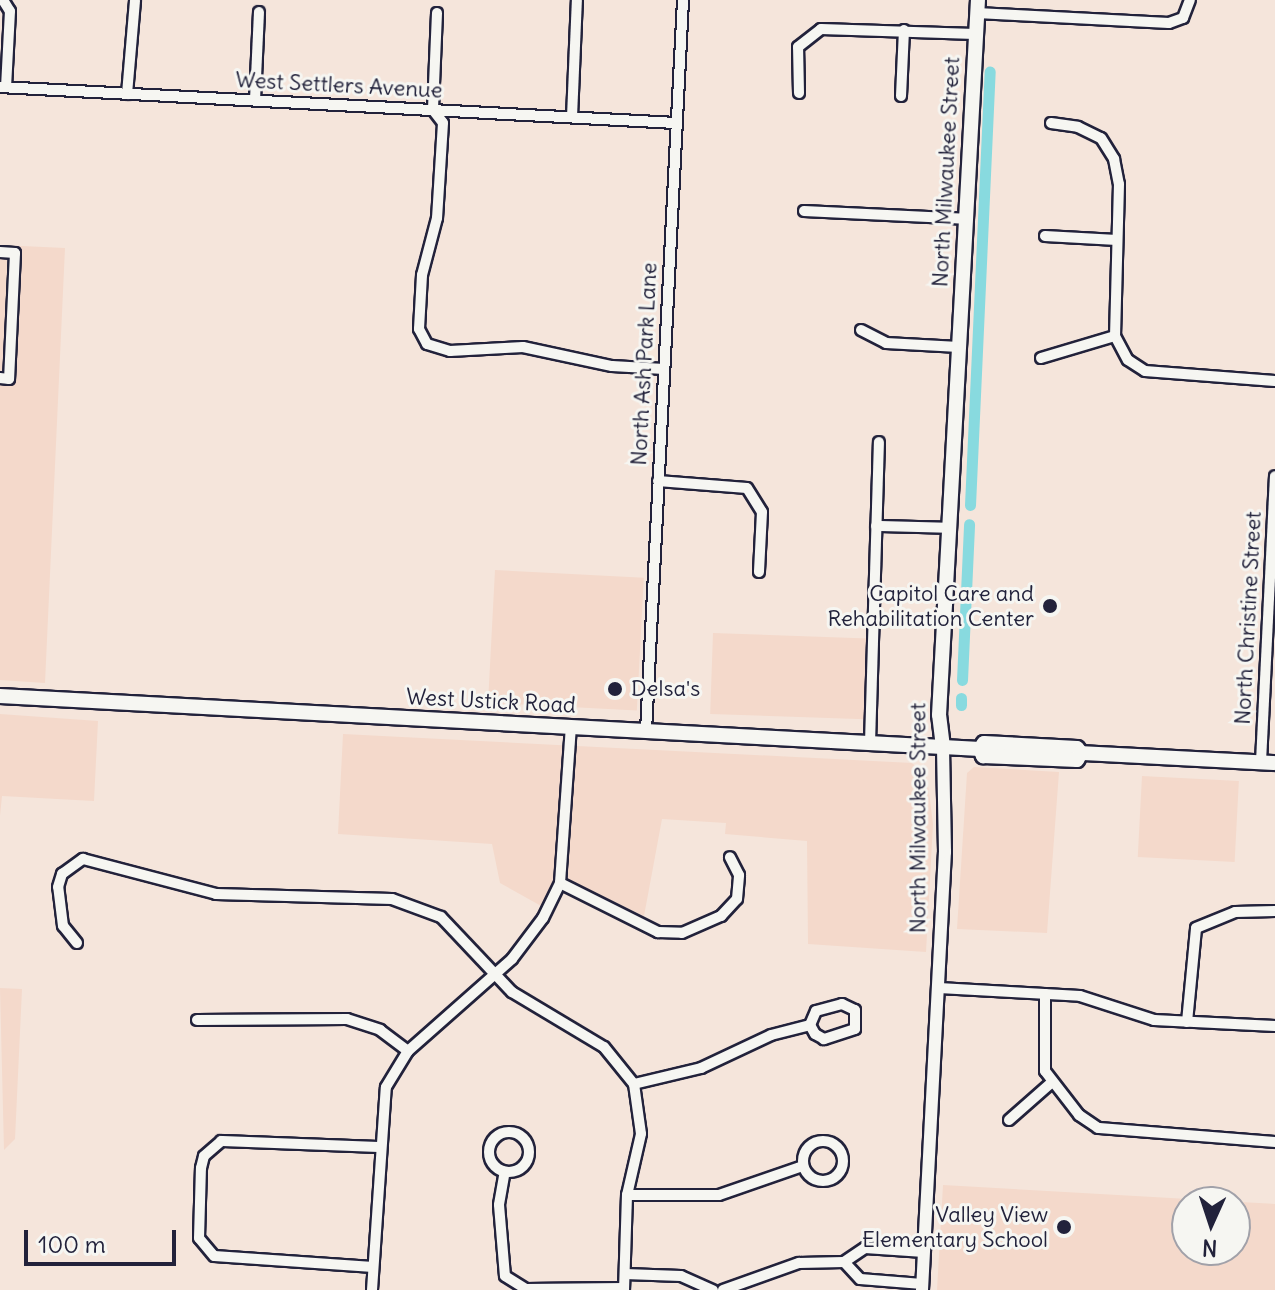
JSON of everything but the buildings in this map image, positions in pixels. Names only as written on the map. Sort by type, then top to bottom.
[{"type":"main road","name":"North Milwaukee Street","points":[[943,747],[939,715],[977,6]]},
{"type":"main road","name":"West Ustick Road","points":[[0,696],[980,749],[984,743],[1077,748],[1081,753],[1268,762]]},
{"type":"street","points":[[3,0],[10,11],[3,87]]},
{"type":"street","points":[[127,94],[135,0]]},
{"type":"street","points":[[572,117],[577,0]]},
{"type":"street","name":"North Ash Park Lane","points":[[646,731],[683,0]]},
{"type":"street","points":[[977,6],[1169,23],[1183,18],[1190,0]]},
{"type":"street","points":[[255,100],[259,12]]},
{"type":"street","points":[[437,13],[433,110],[443,123],[437,218],[422,275],[419,329],[427,344],[450,351],[523,347],[612,366],[664,369]]},
{"type":"street","points":[[799,93],[795,58],[812,33],[833,27],[975,34]]},
{"type":"street","points":[[901,96],[904,30]]},
{"type":"street","name":"West Settlers Avenue","points":[[3,87],[676,123]]},
{"type":"street","points":[[1051,123],[1078,127],[1101,138],[1114,159],[1119,184],[1115,336],[1128,360],[1145,371],[1275,381]]},
{"type":"street","points":[[804,211],[965,219]]},
{"type":"street","points":[[1045,236],[1117,240]]},
{"type":"street","points":[[0,252],[15,253],[9,379],[0,378]]},
{"type":"street","points":[[861,330],[886,343],[959,347]]},
{"type":"street","points":[[1041,358],[1115,336]]},
{"type":"street","points":[[870,743],[879,442]]},
{"type":"street","name":"North Christine Street","points":[[1268,762],[1275,476]]},
{"type":"street","points":[[658,481],[747,488],[762,512],[759,572]]},
{"type":"street","points":[[876,526],[951,528]]},
{"type":"street","points":[[372,1290],[386,1087],[408,1051],[529,939],[560,883],[571,727]]},
{"type":"street","name":"North Milwaukee Street","points":[[922,1287],[945,852],[943,747]]},
{"type":"street","points":[[560,883],[658,932],[682,933],[721,916],[737,899],[739,875],[730,857]]},
{"type":"street","points":[[77,943],[63,926],[58,887],[71,864],[97,860],[226,896],[379,899],[417,905],[452,924],[494,974],[531,1007],[604,1047],[634,1084],[641,1134],[627,1195],[624,1289],[526,1289],[505,1276],[500,1265],[499,1205],[504,1176]]},
{"type":"street","points":[[1187,1022],[1196,928],[1235,912],[1275,911]]},
{"type":"street","points":[[939,988],[1080,996],[1135,1015],[1187,1022],[1275,1026]]},
{"type":"street","points":[[1045,994],[1043,1058],[1051,1083],[1079,1115],[1098,1128],[1119,1134],[1275,1142]]},
{"type":"street","points":[[842,1004],[855,1010],[859,1019],[851,1033],[824,1039],[810,1025],[816,1011],[842,1004]]},
{"type":"street","points":[[197,1020],[347,1019],[380,1030],[408,1051]]},
{"type":"street","points":[[634,1084],[701,1068],[771,1035],[810,1025]]},
{"type":"street","points":[[1009,1120],[1051,1083]]},
{"type":"street","points":[[506,1129],[516,1129],[526,1140],[522,1168],[504,1176],[493,1166],[496,1139],[506,1129]]},
{"type":"street","points":[[373,1267],[214,1256],[199,1238],[204,1156],[221,1141],[380,1147]]},
{"type":"street","points":[[827,1142],[837,1143],[847,1155],[842,1169],[816,1179],[800,1167],[803,1153],[827,1142]]},
{"type":"street","points":[[627,1195],[719,1195],[800,1167]]},
{"type":"street","points":[[723,1290],[799,1263],[844,1262],[865,1248],[924,1252]]},
{"type":"street","points":[[844,1262],[860,1279],[922,1287]]},
{"type":"street","points":[[625,1274],[681,1276],[713,1290]]},
{"type":"shaded area","points":[[0,245],[65,248],[45,683],[0,680]]},
{"type":"shaded area","points":[[495,570],[644,578],[637,711],[488,703]]},
{"type":"shaded area","points":[[713,633],[868,638],[865,719],[710,714]]},
{"type":"shaded area","points":[[0,714],[98,721],[94,801],[2,796],[0,816]]},
{"type":"shaded area","points":[[343,734],[912,763],[927,777],[933,824],[926,952],[808,944],[807,841],[725,834],[726,823],[662,819],[644,916],[556,874],[543,907],[500,883],[492,844],[338,834]]},
{"type":"shaded area","points":[[974,767],[1059,772],[1047,933],[957,929],[967,773]]},
{"type":"shaded area","points":[[1142,776],[1239,781],[1235,862],[1138,857]]},
{"type":"shaded area","points":[[0,988],[22,989],[15,1139],[4,1150]]},
{"type":"shaded area","name":"Valley View Elementary School","points":[[943,1185],[1171,1198],[1171,1266],[1251,1266],[1251,1203],[1275,1204],[1275,1290],[937,1290]]},
{"type":"waterway","points":[[970,505],[990,71]]},
{"type":"waterway","points":[[962,680],[969,524]]},
{"type":"waterway","points":[[961,698],[961,705]]},
{"type":"place","name":"Capitol Care and Rehabilitation Center","points":[[1050,606]]},
{"type":"place","name":"Delsa's","points":[[615,689]]},
{"type":"place","name":"Valley View Elementary School","points":[[1064,1227]]}]
